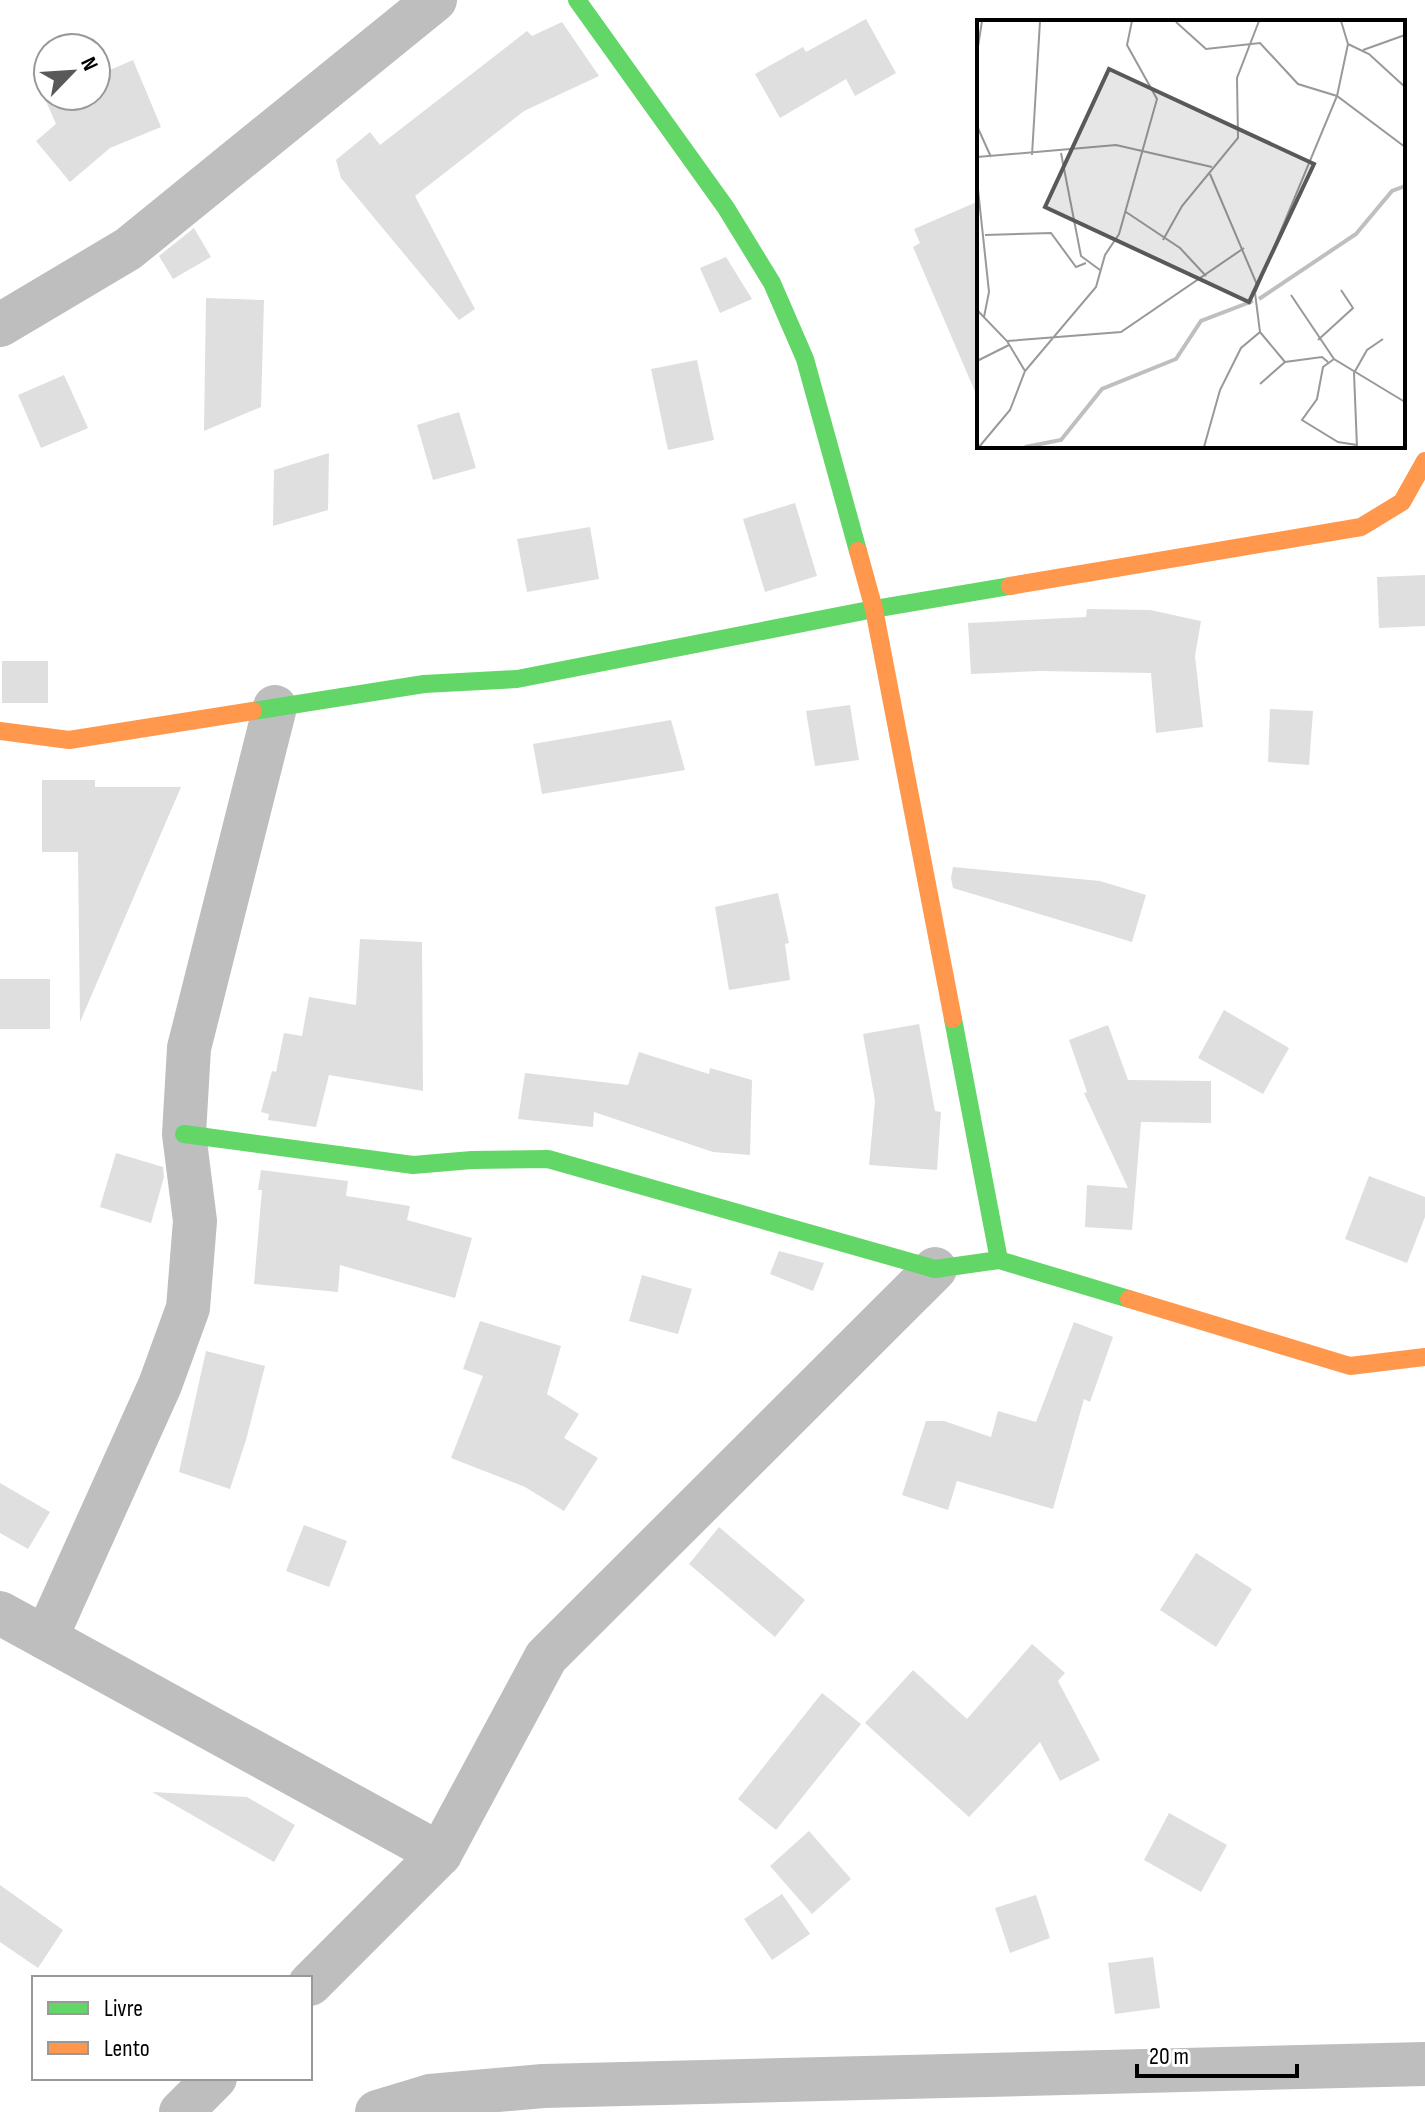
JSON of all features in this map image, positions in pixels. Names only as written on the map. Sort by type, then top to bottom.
[{"type":"street","points":[[0,325],[128,249],[435,0]]},
{"type":"street","points":[[577,0],[726,208],[772,283],[805,359],[874,609],[999,1260]]},
{"type":"street","points":[[0,731],[69,740],[424,684],[517,679],[874,609],[1361,527],[1402,502],[1425,461]]},
{"type":"street","points":[[46,1638],[160,1385],[188,1308],[195,1221],[184,1134],[189,1048],[275,707]]},
{"type":"street","points":[[184,1134],[413,1165],[548,1159],[935,1269],[999,1260],[1350,1366],[1425,1357]]},
{"type":"street","points":[[312,1982],[440,1854],[546,1657],[935,1269]]},
{"type":"street","points":[[0,1613],[440,1854]]},
{"type":"street","points":[[377,2112],[430,2096],[543,2086],[1425,2064]]},
{"type":"street","points":[[181,2112],[213,2080]]},
{"type":"building","points":[[866,19],[896,73],[855,96],[846,79],[780,118],[755,74],[803,47],[806,52]]},
{"type":"building","points":[[562,22],[599,76],[524,111],[415,196],[475,309],[459,320],[341,178],[336,160],[370,132],[380,145],[527,31],[532,36]]},
{"type":"building","points":[[133,60],[161,127],[110,148],[70,182],[36,141],[56,124],[51,112],[112,112],[112,69]]},
{"type":"building","points":[[977,202],[977,396],[913,247],[920,243],[914,229]]},
{"type":"building","points":[[194,228],[211,257],[173,279],[159,256]]},
{"type":"building","points":[[726,257],[752,299],[720,313],[700,268]]},
{"type":"building","points":[[206,298],[264,300],[261,407],[204,431]]},
{"type":"building","points":[[697,360],[714,440],[668,450],[651,369]]},
{"type":"building","points":[[64,375],[88,428],[41,448],[18,395]]},
{"type":"building","points":[[459,412],[476,468],[433,480],[417,425]]},
{"type":"building","points":[[329,453],[328,510],[273,526],[274,470]]},
{"type":"building","points":[[795,503],[817,576],[765,592],[743,519]]},
{"type":"building","points":[[590,527],[599,579],[527,592],[517,539]]},
{"type":"building","points":[[1425,575],[1425,626],[1379,628],[1377,577]]},
{"type":"building","points":[[1087,609],[1150,610],[1201,621],[1195,656],[1203,727],[1156,733],[1151,673],[1040,671],[971,674],[968,623],[1086,617]]},
{"type":"building","points":[[2,661],[48,661],[48,703],[2,703]]},
{"type":"building","points":[[850,705],[859,760],[815,766],[806,711]]},
{"type":"building","points":[[1270,709],[1313,711],[1309,765],[1268,762]]},
{"type":"building","points":[[671,720],[685,770],[542,794],[533,744]]},
{"type":"building","points":[[42,780],[95,780],[95,787],[181,787],[80,1022],[78,852],[42,852]]},
{"type":"building","points":[[953,867],[1100,881],[1146,895],[1132,942],[953,888]]},
{"type":"building","points":[[778,893],[789,943],[785,944],[790,980],[729,990],[715,907]]},
{"type":"building","points":[[360,939],[422,942],[423,1091],[329,1075],[316,1127],[268,1120],[269,1114],[261,1112],[272,1071],[276,1072],[284,1033],[302,1036],[309,997],[356,1005]]},
{"type":"building","points":[[0,979],[50,979],[50,1029],[0,1029]]},
{"type":"building","points":[[1224,1010],[1289,1048],[1263,1094],[1198,1058]]},
{"type":"building","points":[[919,1024],[935,1111],[941,1112],[937,1170],[869,1165],[875,1101],[863,1034]]},
{"type":"building","points":[[1108,1025],[1128,1080],[1211,1081],[1211,1123],[1141,1122],[1132,1230],[1085,1227],[1087,1185],[1128,1188],[1084,1093],[1087,1092],[1069,1040]]},
{"type":"building","points":[[639,1052],[709,1074],[710,1068],[752,1080],[750,1155],[713,1152],[594,1112],[593,1127],[518,1119],[525,1073],[628,1085]]},
{"type":"building","points":[[116,1153],[163,1167],[164,1177],[151,1223],[100,1207]]},
{"type":"building","points":[[261,1170],[348,1181],[346,1196],[410,1206],[407,1220],[472,1238],[455,1298],[340,1265],[338,1292],[254,1284]]},
{"type":"building","points":[[1369,1176],[1425,1197],[1425,1217],[1407,1263],[1345,1239]]},
{"type":"building","points":[[779,1251],[824,1263],[813,1291],[770,1274]]},
{"type":"building","points":[[642,1275],[692,1289],[678,1334],[629,1321]]},
{"type":"building","points":[[480,1321],[561,1346],[547,1394],[579,1414],[564,1438],[598,1458],[564,1511],[525,1487],[451,1458],[483,1376],[463,1369]]},
{"type":"building","points":[[1074,1322],[1113,1337],[1090,1402],[1084,1399],[1053,1509],[957,1481],[948,1510],[902,1495],[926,1421],[944,1421],[991,1437],[998,1411],[1036,1422]]},
{"type":"building","points":[[206,1351],[265,1366],[230,1489],[179,1472]]},
{"type":"building","points":[[0,1483],[50,1512],[28,1549],[0,1533]]},
{"type":"building","points":[[304,1525],[347,1541],[329,1587],[286,1571]]},
{"type":"building","points":[[719,1527],[805,1600],[775,1637],[689,1564]]},
{"type":"building","points":[[1196,1553],[1252,1589],[1216,1647],[1160,1610]]},
{"type":"building","points":[[1032,1644],[1065,1673],[1058,1681],[1100,1760],[1060,1781],[1040,1742],[969,1817],[865,1723],[913,1670],[967,1719]]},
{"type":"building","points":[[822,1693],[861,1724],[776,1830],[738,1799]]},
{"type":"building","points":[[152,1792],[247,1797],[295,1825],[274,1862]]},
{"type":"building","points":[[1169,1813],[1227,1845],[1201,1892],[1144,1860]]},
{"type":"building","points":[[809,1831],[851,1879],[812,1914],[770,1866]]},
{"type":"building","points":[[0,1885],[63,1930],[38,1968],[0,1942]]},
{"type":"building","points":[[782,1894],[810,1934],[772,1960],[744,1919]]},
{"type":"building","points":[[1036,1895],[1050,1938],[1010,1953],[995,1908]]},
{"type":"building","points":[[1153,1957],[1160,2008],[1115,2014],[1108,1963]]},
{"type":"traffic: fast","points":[[577,0],[726,208],[772,283],[805,359],[858,551]]},
{"type":"traffic: fast","points":[[253,711],[424,684],[517,679],[874,609],[1010,586]]},
{"type":"traffic: fast","points":[[953,1019],[999,1260]]},
{"type":"traffic: fast","points":[[184,1134],[413,1165],[548,1159],[935,1269],[999,1260],[1129,1299]]},
{"type":"traffic: slow","points":[[1010,586],[1361,527],[1402,502],[1425,461]]},
{"type":"traffic: slow","points":[[858,551],[874,609],[953,1019]]},
{"type":"traffic: slow","points":[[0,731],[69,740],[253,711]]},
{"type":"traffic: slow","points":[[1129,1299],[1350,1366],[1425,1357]]}]
